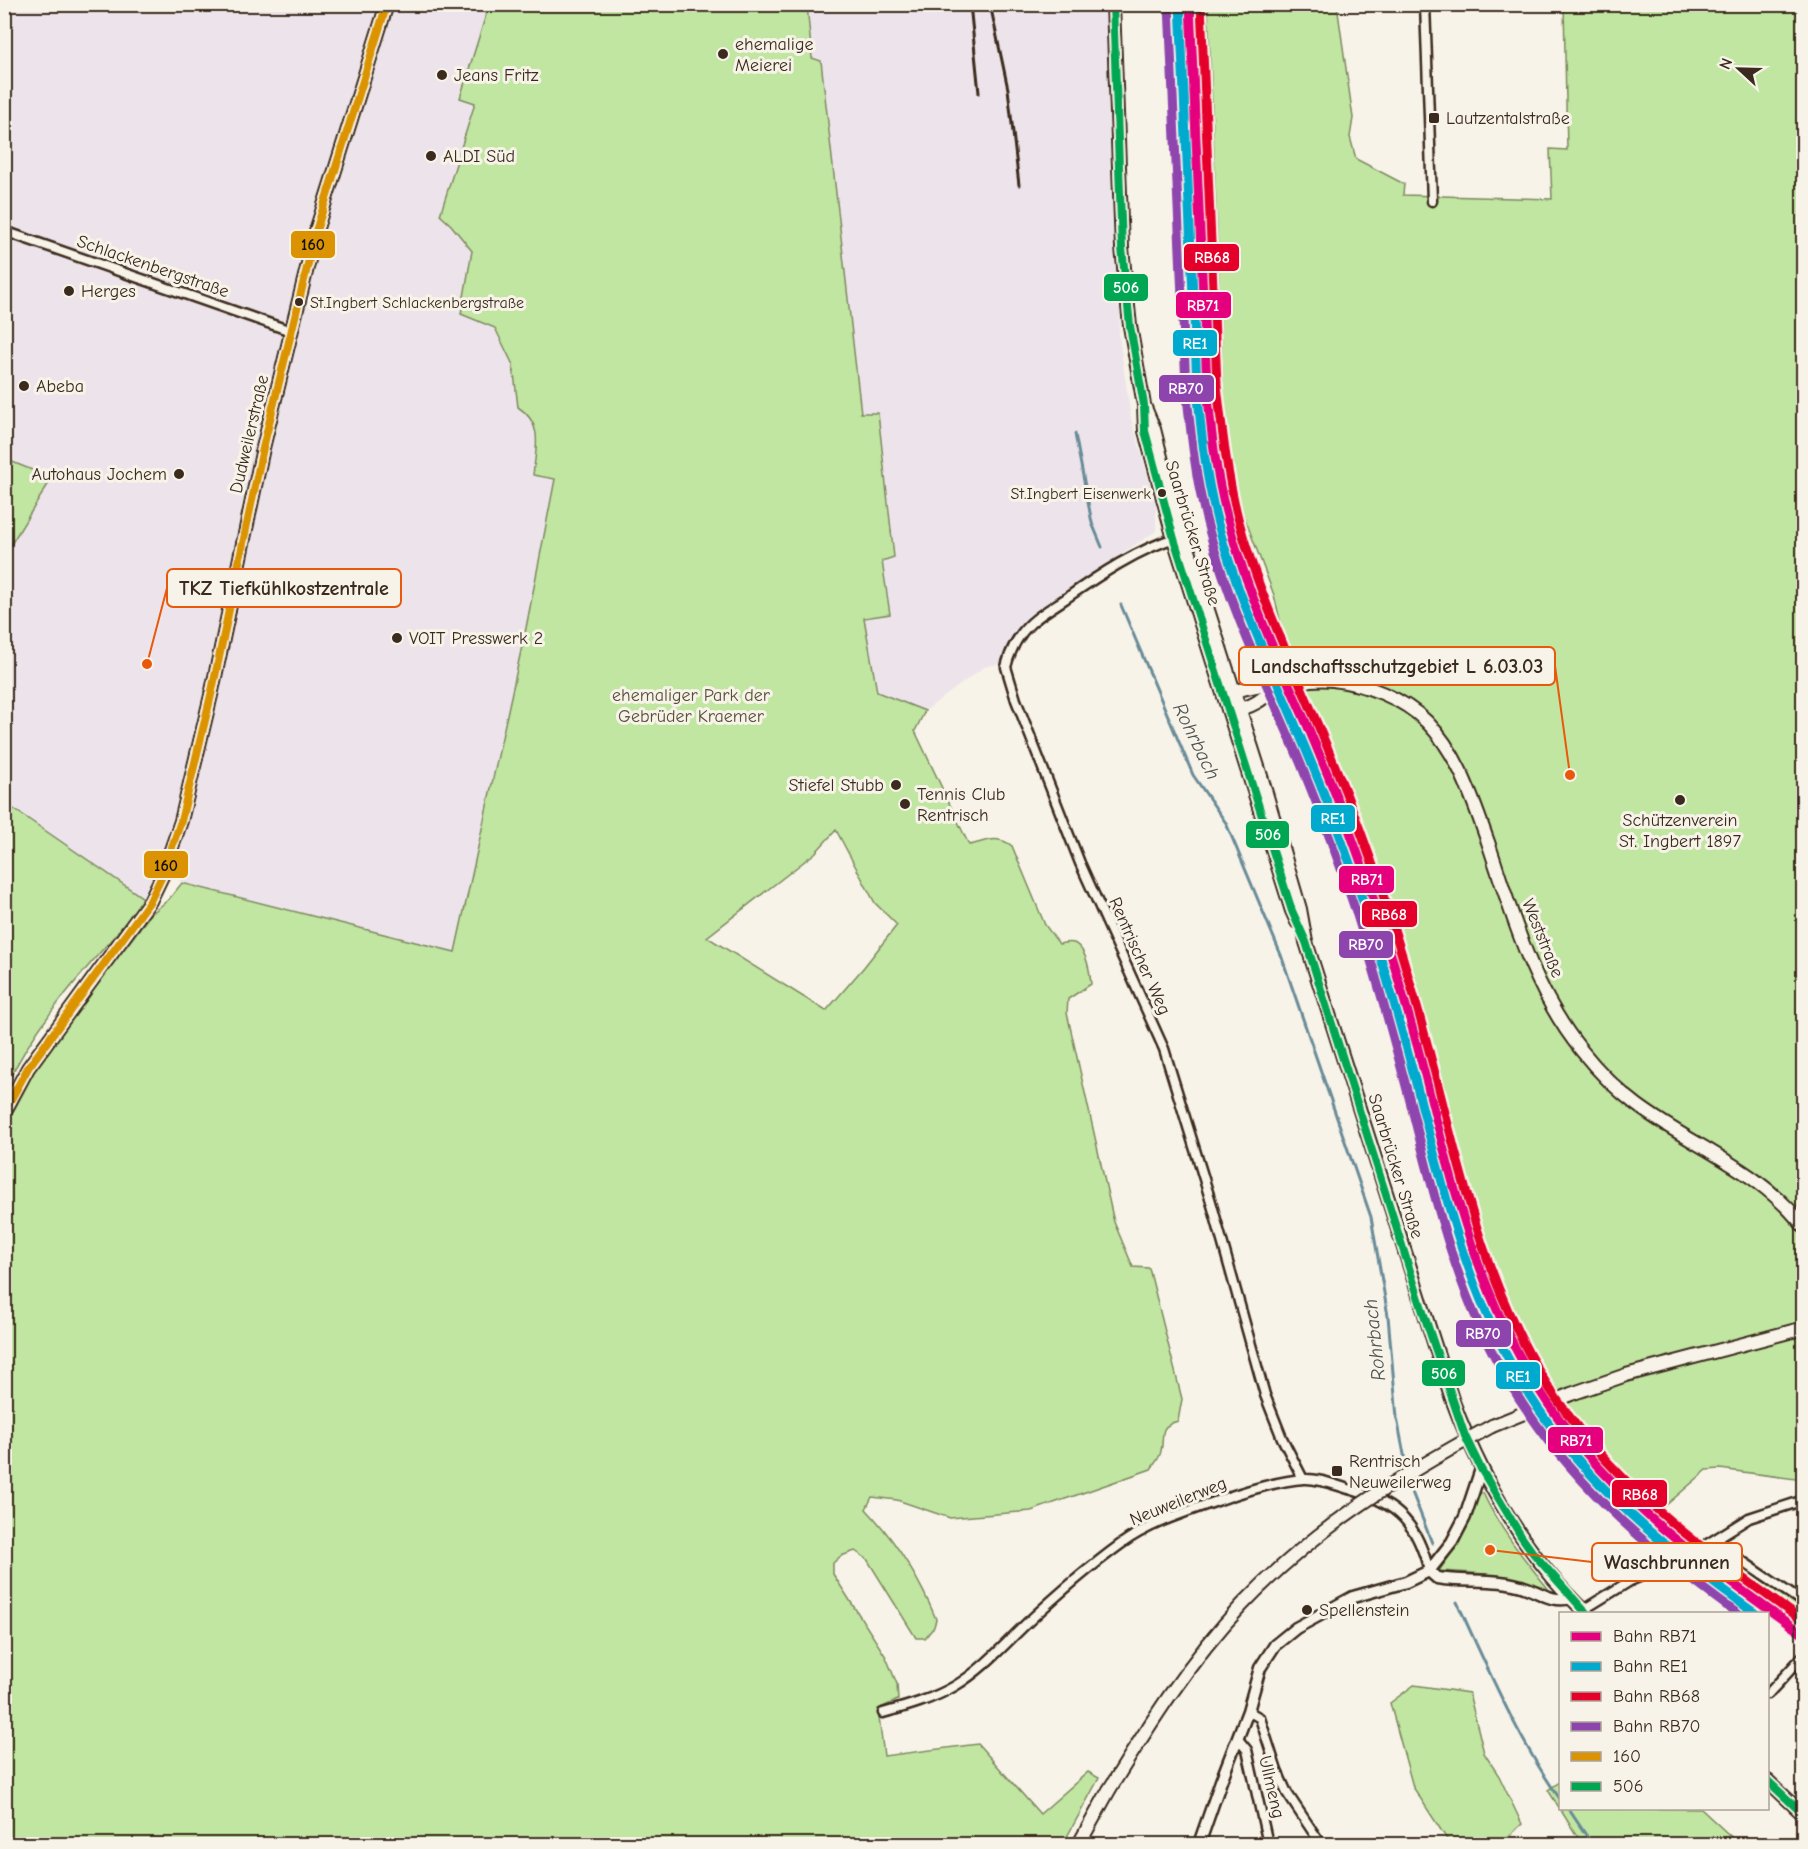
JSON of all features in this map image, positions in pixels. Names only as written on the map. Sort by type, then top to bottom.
[{"type":"main road","name":"Dudweilerstraße","points":[[4,1113],[28,1068],[150,901],[162,876],[182,821],[291,332],[318,222],[387,4]]},
{"type":"main road","name":"Saarbrücker Straße","points":[[1113,4],[1123,258],[1130,326],[1144,405],[1145,431],[1292,911],[1306,942],[1452,1400],[1480,1468],[1521,1536],[1585,1612]]},
{"type":"main road","name":"Saarbrücker Straße","points":[[1179,537],[1241,709],[1300,909],[1306,942]]},
{"type":"main road","name":"Weststraße","points":[[1235,690],[1316,680],[1354,684],[1388,696],[1411,709],[1426,722],[1446,748],[1464,780],[1528,958],[1553,1010],[1572,1039],[1630,1100],[1761,1183],[1803,1227]]},
{"type":"main road","name":"Weststraße","points":[[1241,709],[1258,702],[1278,686]]},
{"type":"main road","points":[[1235,690],[1228,706],[1241,709]]},
{"type":"main road","points":[[1079,1845],[1109,1790],[1173,1691],[1207,1645],[1273,1574],[1323,1531],[1376,1493],[1426,1461],[1492,1426],[1571,1394],[1644,1370],[1803,1328]]},
{"type":"main road","points":[[1769,1783],[1803,1815]]},
{"type":"street","points":[[1425,4],[1432,201]]},
{"type":"street","name":"Schlackenbergstraße","points":[[4,231],[291,332]]},
{"type":"street","name":"Rentrischer Weg","points":[[1179,537],[1126,561],[1043,614],[1018,639],[1006,667],[1020,711],[1080,863],[1164,1049],[1212,1205],[1265,1395],[1282,1438],[1303,1479]]},
{"type":"street","points":[[1199,1845],[1248,1711],[1260,1668],[1271,1650],[1284,1636],[1353,1597],[1406,1582],[1429,1571],[1452,1542],[1465,1517],[1480,1468]]},
{"type":"street","name":"Neuweilerweg","points":[[883,1713],[942,1693],[966,1679],[1059,1594],[1122,1543],[1143,1530],[1232,1495],[1303,1479],[1355,1491],[1391,1506],[1407,1522],[1425,1556],[1429,1571]]},
{"type":"street","points":[[1585,1612],[1630,1581],[1681,1559],[1759,1513],[1803,1500]]},
{"type":"street","points":[[1717,1538],[1739,1559],[1803,1603]]},
{"type":"street","points":[[1429,1571],[1437,1578],[1504,1582],[1525,1587],[1553,1599],[1572,1598]]},
{"type":"street","points":[[1769,1692],[1803,1655]]},
{"type":"street","points":[[1248,1711],[1260,1718],[1277,1771],[1287,1793],[1321,1845]]},
{"type":"street","name":"Ullmeng","points":[[1238,1739],[1247,1750],[1268,1845]]},
{"type":"shaded area","points":[[5,5],[489,5],[460,98],[475,103],[440,215],[472,251],[461,314],[494,328],[513,365],[518,407],[527,413],[538,433],[533,475],[555,479],[522,646],[455,952],[182,883],[158,863],[146,900],[5,803],[4,554],[52,478],[5,459]]},
{"type":"shaded area","points":[[808,5],[1112,5],[1123,247],[1119,336],[1131,418],[1156,504],[1156,531],[1032,613],[1022,625],[1003,663],[984,667],[925,711],[878,693],[864,618]]},
{"type":"green space","name":"ehemaliger Park der Gebrüder Kraemer","points":[[489,5],[807,5],[812,58],[821,61],[861,413],[878,413],[894,557],[882,561],[890,614],[864,618],[877,692],[925,711],[915,731],[969,845],[1001,840],[1012,846],[1045,925],[1059,944],[1074,943],[1085,956],[1091,984],[1068,999],[1067,1013],[1114,1222],[1133,1267],[1149,1268],[1182,1399],[1178,1421],[1164,1429],[1160,1454],[1151,1469],[1031,1511],[950,1518],[897,1500],[872,1497],[866,1509],[906,1561],[936,1619],[934,1627],[925,1638],[916,1638],[867,1559],[855,1551],[841,1556],[833,1563],[833,1574],[886,1657],[897,1684],[898,1700],[878,1709],[884,1756],[978,1744],[1040,1814],[1088,1772],[1099,1778],[1063,1844],[5,1844],[4,1126],[10,1111],[37,1064],[150,915],[169,899],[182,883],[455,952],[526,628],[555,479],[533,475],[535,429],[532,421],[518,407],[513,365],[495,328],[461,314],[472,251],[440,215],[475,103],[460,98]],"holes":[[[836,830],[875,903],[897,925],[826,1011],[707,937],[815,853]]]},
{"type":"green space","points":[[1208,5],[1337,5],[1353,118],[1350,137],[1356,159],[1404,184],[1403,195],[1552,199],[1550,149],[1567,150],[1564,5],[1803,5],[1803,1480],[1720,1469],[1707,1470],[1658,1512],[1597,1453],[1593,1452],[1566,1415],[1569,1414],[1496,1295],[1393,926],[1281,624],[1274,595],[1244,516],[1226,455]]},
{"type":"green space","points":[[5,459],[52,478],[5,554]]},
{"type":"green space","points":[[5,803],[146,900],[51,1013],[18,1062],[5,1088]]},
{"type":"green space","points":[[1479,1493],[1483,1493],[1505,1532],[1550,1591],[1548,1593],[1522,1581],[1509,1578],[1439,1571],[1463,1534]]},
{"type":"green space","points":[[1714,1549],[1803,1609],[1803,1628],[1700,1554]]},
{"type":"green space","points":[[1414,1685],[1469,1693],[1484,1753],[1499,1776],[1522,1824],[1500,1844],[1450,1844],[1413,1787],[1390,1703]]},
{"type":"green space","points":[[1559,1783],[1559,1807],[1548,1790]]},
{"type":"green space","points":[[1561,1810],[1702,1810],[1739,1844],[1582,1844]]},
{"type":"waterway","name":"Rohrbach","points":[[1075,434],[1092,523],[1102,547]]},
{"type":"waterway","name":"Rohrbach","points":[[1121,605],[1193,775],[1226,823],[1281,955],[1371,1217],[1388,1316],[1397,1418],[1407,1470]]},
{"type":"waterway","name":"Rohrbach","points":[[1409,1476],[1412,1492],[1432,1543]]},
{"type":"waterway","name":"Rohrbach","points":[[1457,1602],[1517,1728],[1559,1798]]},
{"type":"waterway","name":"Rohrbach","points":[[1569,1810],[1592,1844]]},
{"type":"railway","points":[[970,4],[979,93]]},
{"type":"railway","points":[[990,4],[1008,89],[1019,185]]},
{"type":"rail line","name":"RE1","points":[[1180,4],[1197,386],[1210,490],[1226,550],[1244,603],[1325,796],[1365,907],[1399,1019],[1460,1244],[1474,1283],[1507,1357],[1551,1426],[1602,1487],[1660,1541],[1753,1612]]},
{"type":"rail line","name":"RB71","points":[[1190,4],[1207,386],[1220,487],[1236,547],[1254,599],[1326,770],[1367,879],[1409,1017],[1459,1204],[1485,1280],[1500,1317],[1538,1388],[1565,1427],[1594,1462],[1658,1525],[1729,1581],[1804,1635]]},
{"type":"rail line","name":"RB68","points":[[1201,4],[1217,385],[1234,502],[1264,596],[1344,789],[1385,901],[1469,1201],[1494,1276],[1526,1348],[1546,1383],[1600,1454],[1663,1515],[1804,1622]]},
{"type":"rail line","name":"RB70","points":[[1169,5],[1186,387],[1194,459],[1204,513],[1239,619],[1307,780],[1356,912],[1438,1208],[1459,1275],[1486,1341],[1526,1410],[1551,1444],[1578,1476],[1637,1534],[1735,1612]]},
{"type":"transit line","name":"160","points":[[4,1112],[28,1068],[150,901],[162,876],[181,821],[212,691],[263,448],[316,231],[387,4]]},
{"type":"transit line","name":"506","points":[[1113,4],[1122,248],[1130,326],[1144,405],[1145,431],[1174,539],[1292,911],[1306,942],[1424,1315],[1465,1436],[1481,1469],[1521,1536],[1533,1553],[1585,1612]]},
{"type":"transit line","name":"506","points":[[1769,1782],[1804,1815]]},
{"type":"place","name":"ehemalige Meierei","points":[[723,54]]},
{"type":"place","name":"Jeans Fritz","points":[[442,75]]},
{"type":"place","name":"Lautzentalstraße","points":[[1434,118]]},
{"type":"place","name":"ALDI Süd","points":[[431,156]]},
{"type":"place","name":"Herges","points":[[69,291]]},
{"type":"place","name":"St.Ingbert Schlackenbergstraße","points":[[299,302]]},
{"type":"place","name":"Abeba","points":[[24,386]]},
{"type":"place","name":"Autohaus Jochem","points":[[179,474]]},
{"type":"place","name":"St.Ingbert Eisenwerk","points":[[1162,493]]},
{"type":"place","name":"VOIT Presswerk 2","points":[[397,638]]},
{"type":"place","name":"TKZ Tiefkühlkostzentrale","points":[[147,664]]},
{"type":"place","name":"Landschaftsschutzgebiet L 6.03.03","points":[[1570,775]]},
{"type":"place","name":"Stiefel Stubb","points":[[896,785]]},
{"type":"place","name":"Schützenverein St. Ingbert 1897","points":[[1680,800]]},
{"type":"place","name":"Tennis Club Rentrisch","points":[[905,804]]},
{"type":"place","name":"Rentrisch Neuweilerweg","points":[[1337,1471]]},
{"type":"place","name":"Waschbrunnen","points":[[1490,1550]]},
{"type":"place","name":"Spellenstein","points":[[1307,1610]]}]
